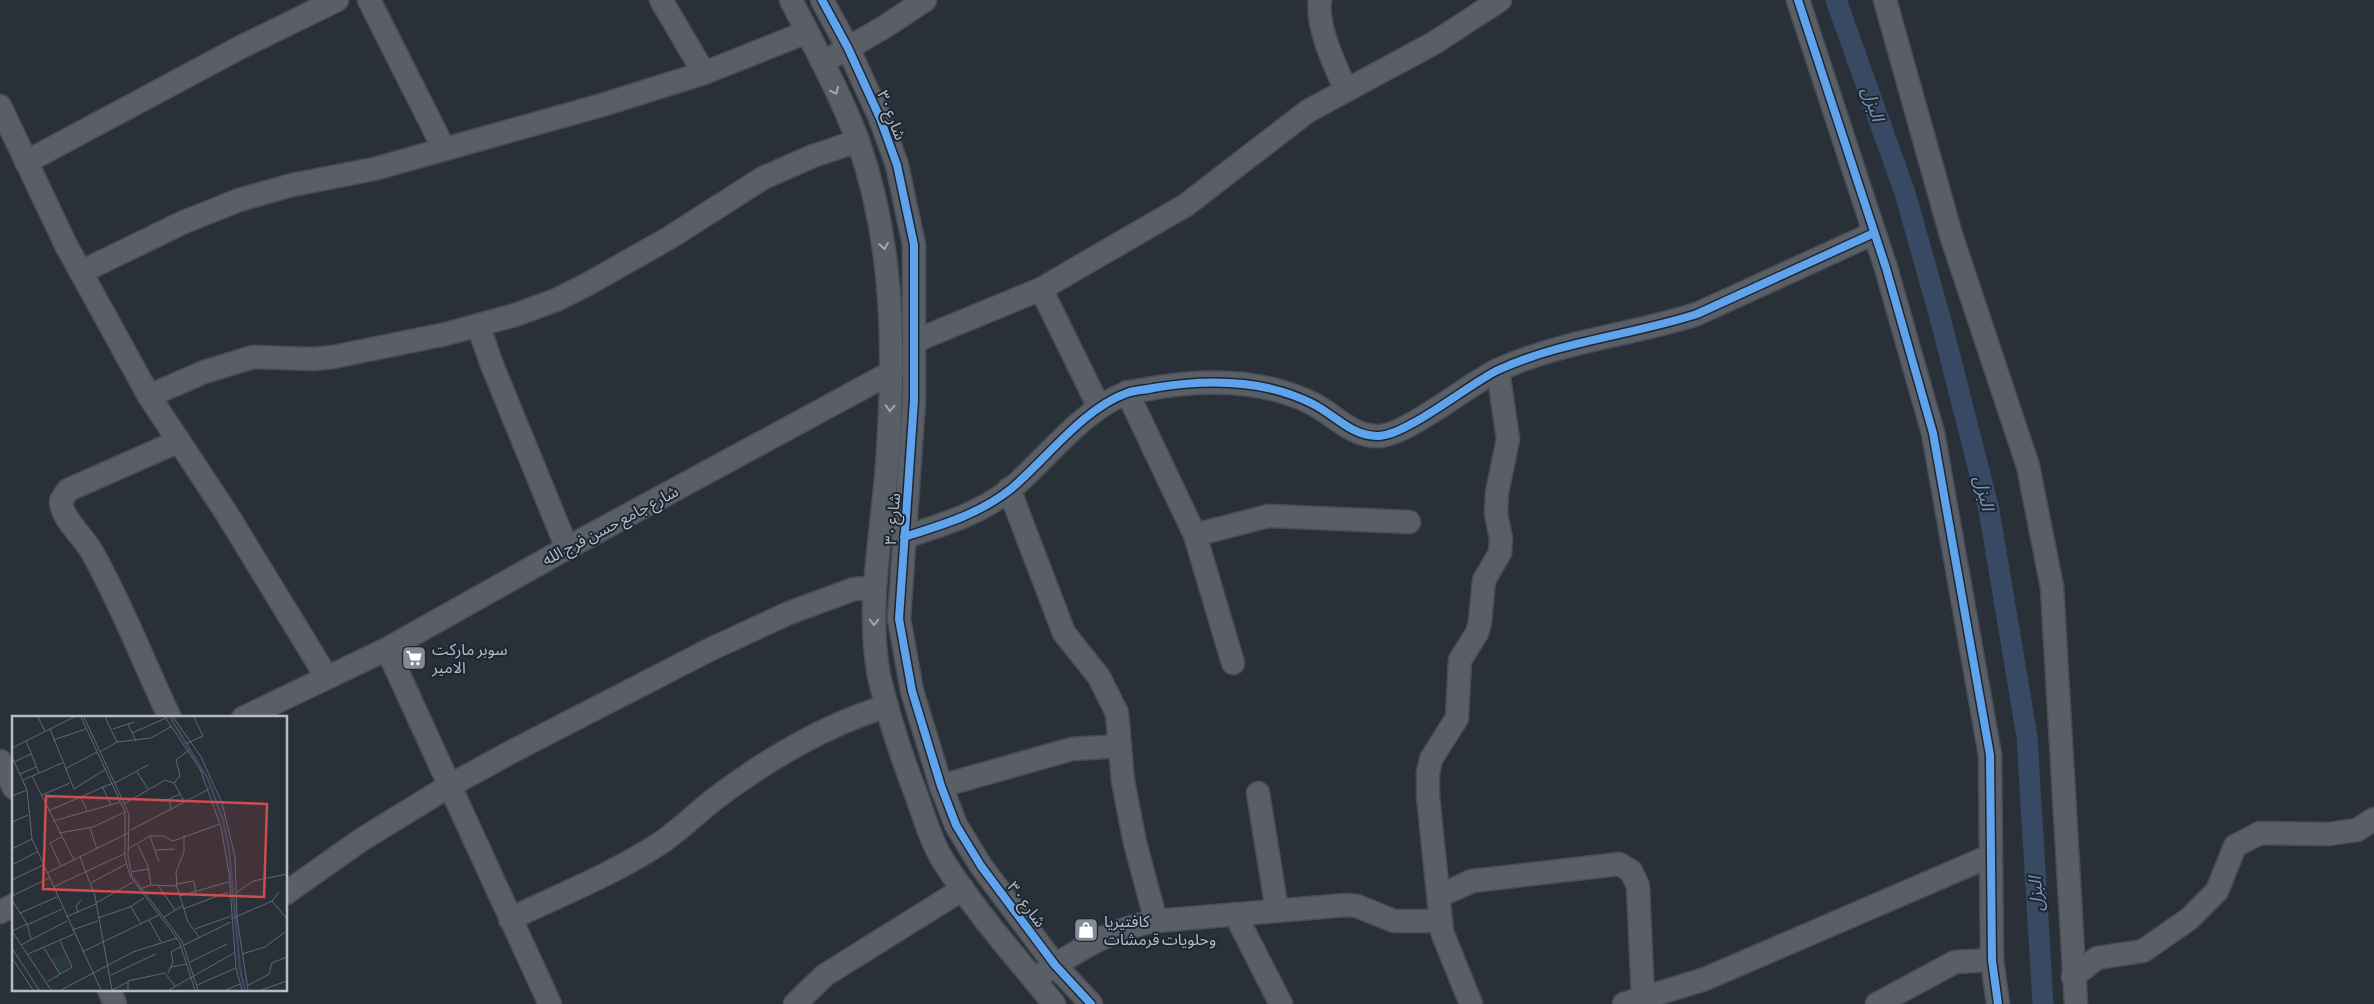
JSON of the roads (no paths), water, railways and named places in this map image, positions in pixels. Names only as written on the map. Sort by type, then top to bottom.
[{"type":"street","points":[[26,162],[241,47],[337,0]]},
{"type":"street","points":[[369,0],[444,149]]},
{"type":"street","points":[[660,0],[704,73]]},
{"type":"street","name":"شارع ٣٠","points":[[791,0],[808,32],[858,141],[885,247],[892,372],[887,468],[874,588],[874,631],[879,674],[899,752],[929,832],[941,856],[963,889],[1054,1004]]},
{"type":"street","name":"شارع ٣٠","points":[[822,0],[848,48],[892,149],[908,206],[914,245],[915,341],[910,467],[899,619],[912,691],[941,786],[956,825],[981,866],[1056,965],[1091,1004]]},
{"type":"street","points":[[822,62],[925,0]]},
{"type":"street","points":[[1320,0],[1318,10],[1333,61],[1346,90]]},
{"type":"street","points":[[1798,0],[1874,233],[1932,433],[1990,756],[1992,960],[1998,1004]]},
{"type":"street","points":[[1885,0],[1951,235],[2028,466],[2050,578],[2064,770],[2073,977],[2076,1004]]},
{"type":"street","points":[[915,341],[1041,289],[1186,205],[1308,110],[1434,43],[1488,3]]},
{"type":"street","points":[[81,272],[184,222],[240,200],[292,185],[374,169],[602,105],[704,73],[808,32]]},
{"type":"street","points":[[0,106],[81,272],[149,396],[274,588],[326,676]]},
{"type":"street","points":[[149,396],[204,372],[253,357],[313,359],[333,357],[446,334],[515,315],[556,300],[669,238],[763,178],[813,156],[858,141]]},
{"type":"street","points":[[904,537],[964,517],[1010,490],[1099,407],[1127,392],[1208,383],[1266,387],[1290,393],[1315,405],[1360,433],[1381,436],[1402,428],[1498,370],[1542,352],[1668,323],[1697,314],[1874,233]]},
{"type":"street","points":[[1041,289],[1099,407]]},
{"type":"street","points":[[478,325],[502,391],[566,548]]},
{"type":"street","points":[[1471,1004],[1442,932],[1428,796],[1428,773],[1430,759],[1457,718],[1460,660],[1477,633],[1480,622],[1484,580],[1500,553],[1501,538],[1496,514],[1497,493],[1508,439],[1498,370]]},
{"type":"street","name":"شارع جامع حسن فرج الله","points":[[247,716],[326,676],[387,649],[566,548],[892,372]]},
{"type":"street","points":[[1127,392],[1195,536],[1233,663]]},
{"type":"street","points":[[169,716],[99,565],[85,540],[64,514],[61,501],[68,490],[179,441]]},
{"type":"street","points":[[1010,490],[1064,633],[1099,677],[1114,706],[1120,727],[1123,781],[1132,827],[1156,921]]},
{"type":"street","points":[[1195,536],[1268,516],[1409,522]]},
{"type":"street","points":[[288,892],[361,840],[449,786],[512,751],[711,649],[789,613],[854,589],[874,588]]},
{"type":"street","points":[[387,649],[550,1004]]},
{"type":"street","points":[[510,919],[632,860],[659,844],[725,791],[776,757],[853,717],[887,706]]},
{"type":"street","points":[[941,786],[1072,749],[1120,746]]},
{"type":"street","points":[[0,760],[12,784]]},
{"type":"street","points":[[1258,793],[1277,910]]},
{"type":"street","points":[[2073,977],[2097,958],[2143,951],[2189,919],[2217,891],[2235,846],[2244,841],[2260,833],[2329,834],[2357,830],[2374,819]]},
{"type":"street","points":[[1439,896],[1472,882],[1619,864],[1632,871],[1638,886],[1633,1001],[1705,979],[1990,856]]},
{"type":"street","points":[[795,1004],[825,975],[963,889]]},
{"type":"street","points":[[1033,978],[1094,940],[1113,931],[1156,921],[1346,905],[1357,906],[1394,921],[1440,921]]},
{"type":"street","points":[[0,912],[12,906]]},
{"type":"street","points":[[1235,914],[1280,1004]]},
{"type":"street","points":[[1877,1004],[1955,962],[1992,960]]},
{"type":"street","points":[[110,992],[116,1004]]},
{"type":"waterway","name":"البزل","points":[[1836,0],[1905,193],[1941,321],[1989,510],[2027,737],[2043,1004]]},
{"type":"place","name":"سوبر ماركت الامير","points":[[414,658]]},
{"type":"place","name":"كافتيريا وحلويات قرمشات","points":[[1086,930]]}]
